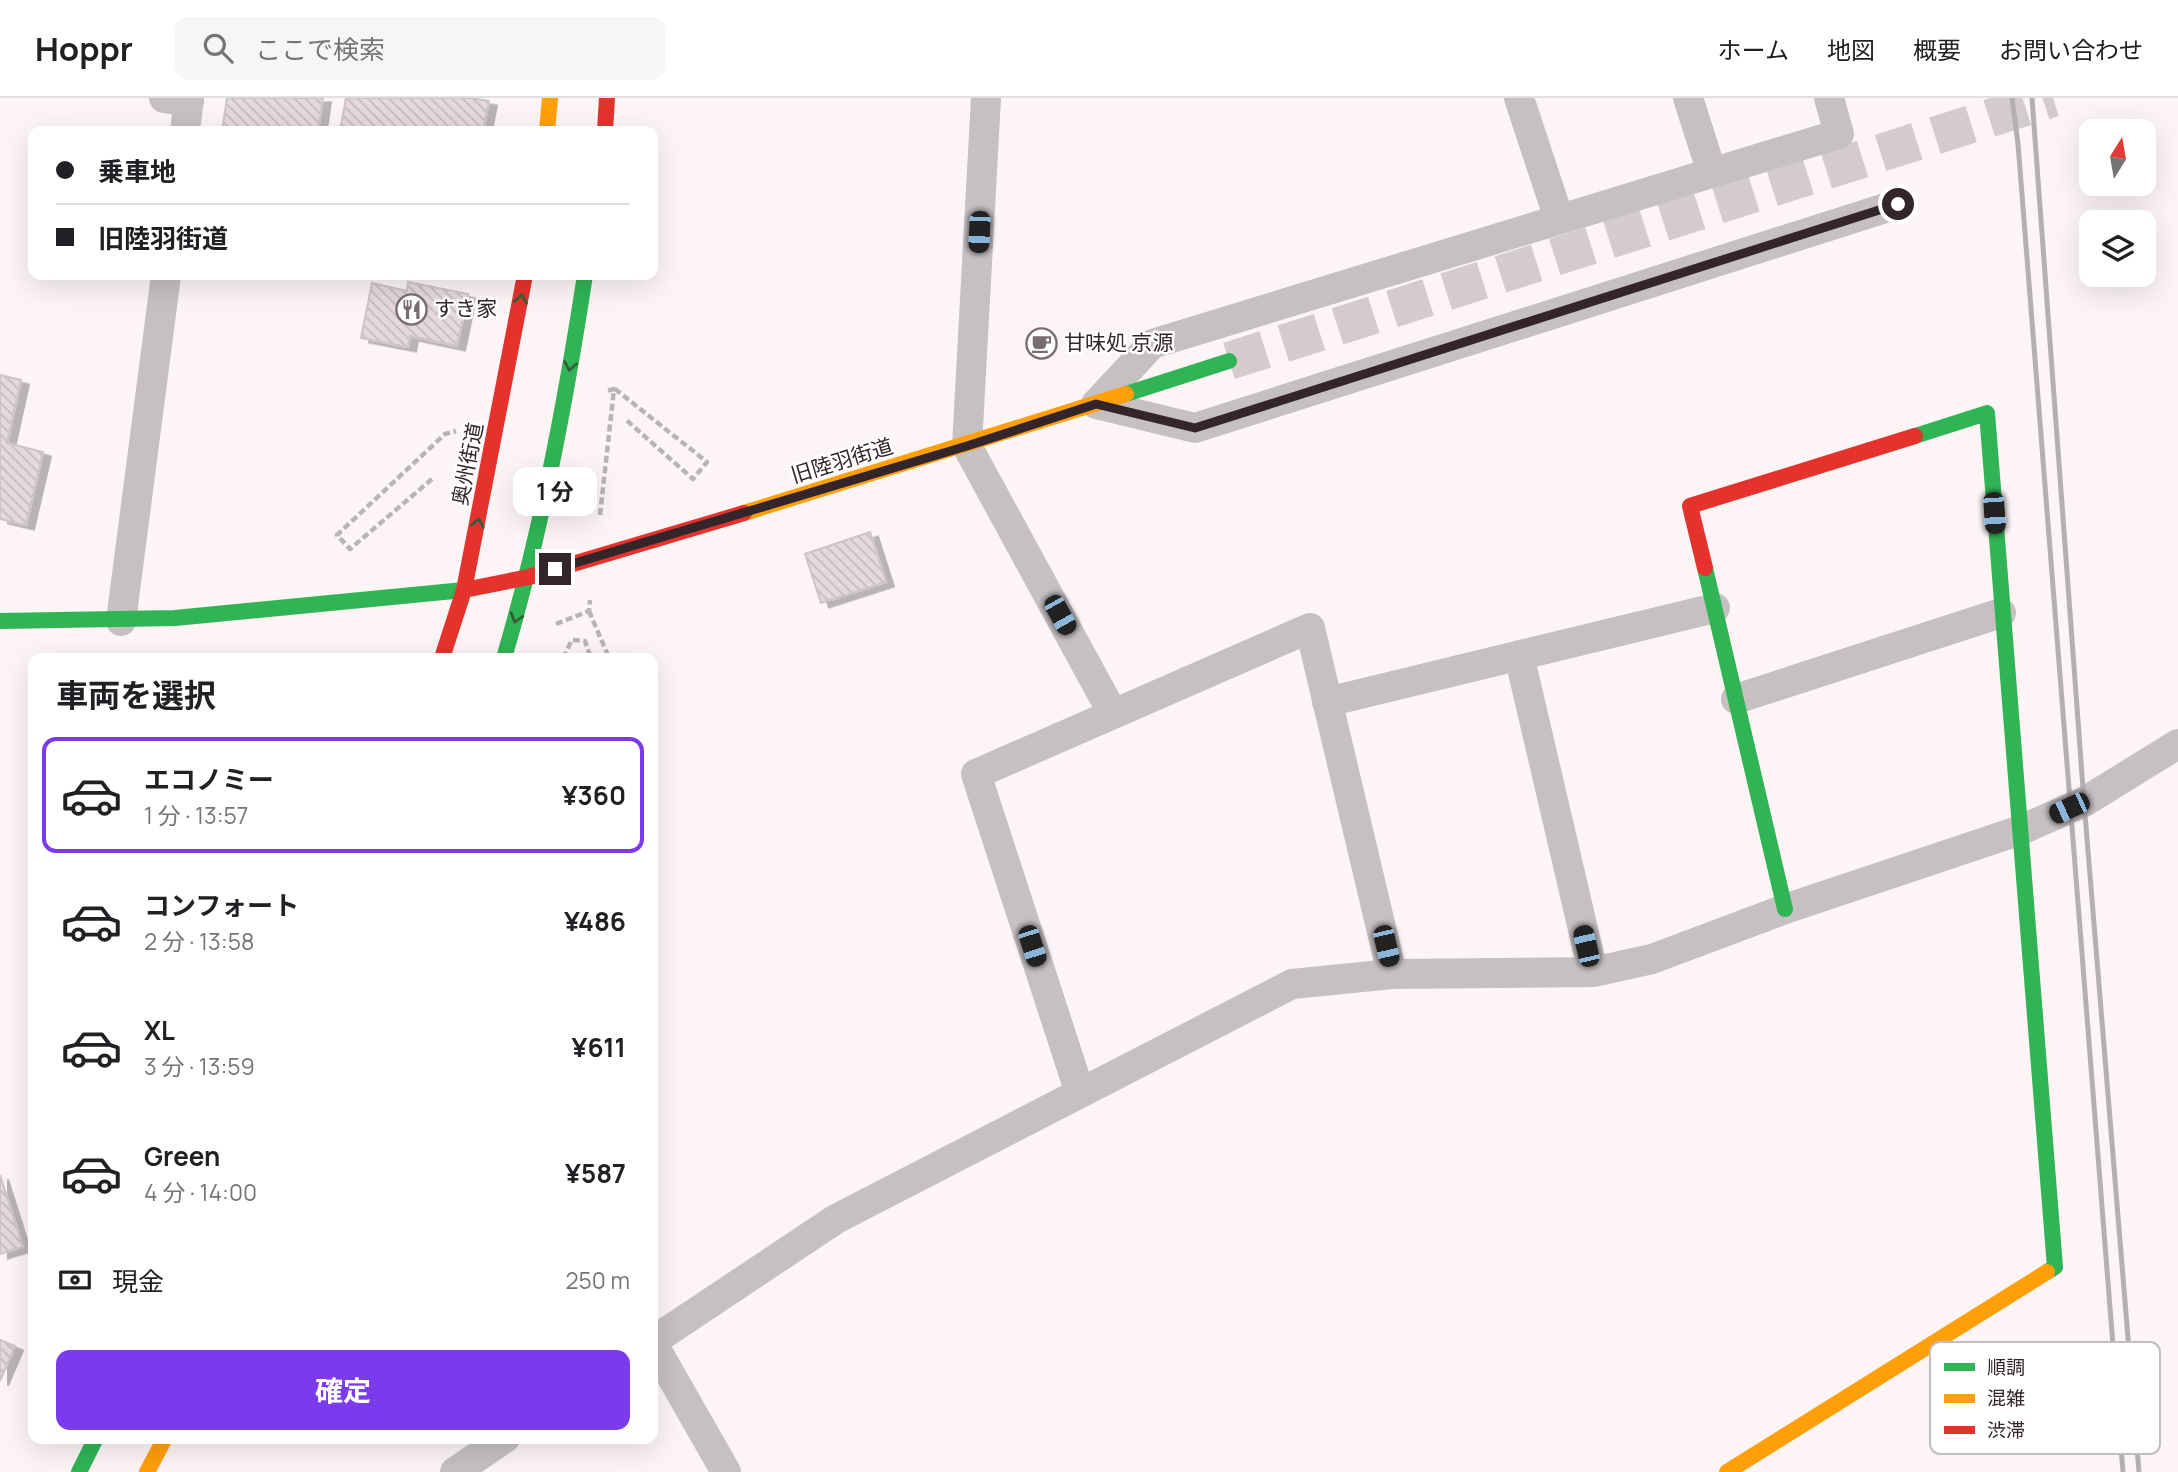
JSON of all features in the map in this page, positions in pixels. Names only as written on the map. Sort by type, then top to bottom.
[{"type":"main road","points":[[547,126],[550,98]]},
{"type":"main road","points":[[605,126],[607,98]]},
{"type":"main road","name":"奥州街道","points":[[444,653],[464,590],[524,280]]},
{"type":"main road","points":[[506,653],[529,577],[576,338],[584,280]]},
{"type":"main road","name":"旧陸羽街道","points":[[0,621],[121,621],[242,614],[464,590],[529,577],[967,446],[1229,360]]},
{"type":"main road","points":[[1785,909],[1690,506],[1987,413],[2055,1268],[1936,1342]]},
{"type":"main road","points":[[1727,1472],[1930,1346]]},
{"type":"main road","points":[[79,1472],[93,1444]]},
{"type":"main road","points":[[147,1472],[162,1444]]},
{"type":"street","points":[[986,98],[967,446],[1112,712]]},
{"type":"street","points":[[1519,98],[1559,219]]},
{"type":"street","points":[[1688,98],[1712,173]]},
{"type":"street","points":[[1829,98],[1839,134],[1152,344],[1096,404],[1195,428],[1898,204]]},
{"type":"street","points":[[121,621],[165,280]]},
{"type":"street","points":[[1328,702],[1715,608]]},
{"type":"street","points":[[1736,699],[2001,613]]},
{"type":"street","points":[[1080,1093],[976,774],[1112,712],[1310,628],[1392,974]]},
{"type":"street","points":[[1519,655],[1592,972]]},
{"type":"street","points":[[658,1339],[836,1219],[1292,984],[1392,974],[1592,972],[1653,959],[1785,909],[2021,830],[2084,802],[2178,744]]},
{"type":"street","points":[[658,1351],[726,1472]]},
{"type":"street","points":[[454,1472],[496,1444]]},
{"type":"path","points":[[614,389],[707,462],[693,479],[625,419]]},
{"type":"path","points":[[432,479],[350,549],[337,535],[445,434]]},
{"type":"path","points":[[589,611],[607,653]]},
{"type":"path","points":[[566,653],[572,640],[585,641],[589,653]]},
{"type":"building","points":[[227,98],[323,98],[319,126],[223,126]]},
{"type":"building","points":[[346,98],[471,98],[489,101],[484,126],[341,126]]},
{"type":"building","points":[[408,282],[468,294],[457,346],[410,336],[408,347],[361,338],[372,283],[407,291]]},
{"type":"building","points":[[0,375],[21,380],[7,443],[43,452],[26,525],[0,519]]},
{"type":"building","points":[[870,532],[886,582],[821,603],[805,554]]},
{"type":"building","points":[[0,1175],[23,1247],[0,1254]]},
{"type":"building","points":[[0,1340],[15,1346],[0,1381]]},
{"type":"tunnel","points":[[1229,361],[2053,98]]},
{"type":"railway","points":[[2012,98],[2018,144],[2113,1342]]},
{"type":"railway","points":[[2032,98],[2084,802],[2128,1342]]},
{"type":"railway","points":[[2122,1454],[2123,1472]]},
{"type":"railway","points":[[2138,1454],[2139,1472]]},
{"type":"traffic: fast","points":[[505,653],[551,468],[584,280]]},
{"type":"traffic: fast","points":[[1126,394],[1229,361]]},
{"type":"traffic: fast","points":[[1915,436],[1987,413],[2055,1267],[2047,1272]]},
{"type":"traffic: fast","points":[[1705,568],[1785,909]]},
{"type":"traffic: fast","points":[[0,621],[175,618],[464,590]]},
{"type":"traffic: fast","points":[[79,1472],[93,1444]]},
{"type":"traffic: slow","points":[[547,126],[550,98]]},
{"type":"traffic: slow","points":[[744,513],[1126,394]]},
{"type":"traffic: slow","points":[[1935,1342],[2047,1272]]},
{"type":"traffic: slow","points":[[1727,1472],[1930,1345]]},
{"type":"traffic: slow","points":[[147,1472],[162,1444]]},
{"type":"traffic: jam","points":[[605,126],[607,98]]},
{"type":"traffic: jam","points":[[444,653],[464,590],[524,280]]},
{"type":"traffic: jam","points":[[1705,568],[1690,506],[1915,436]]},
{"type":"traffic: jam","points":[[464,590],[529,577],[744,513]]},
{"type":"place","name":"すき家","points":[[411,309]]},
{"type":"place","name":"甘味処 京源","points":[[1041,343]]},
{"type":"route","points":[[555,569],[967,446],[1096,404],[1195,428],[1898,204]]}]
